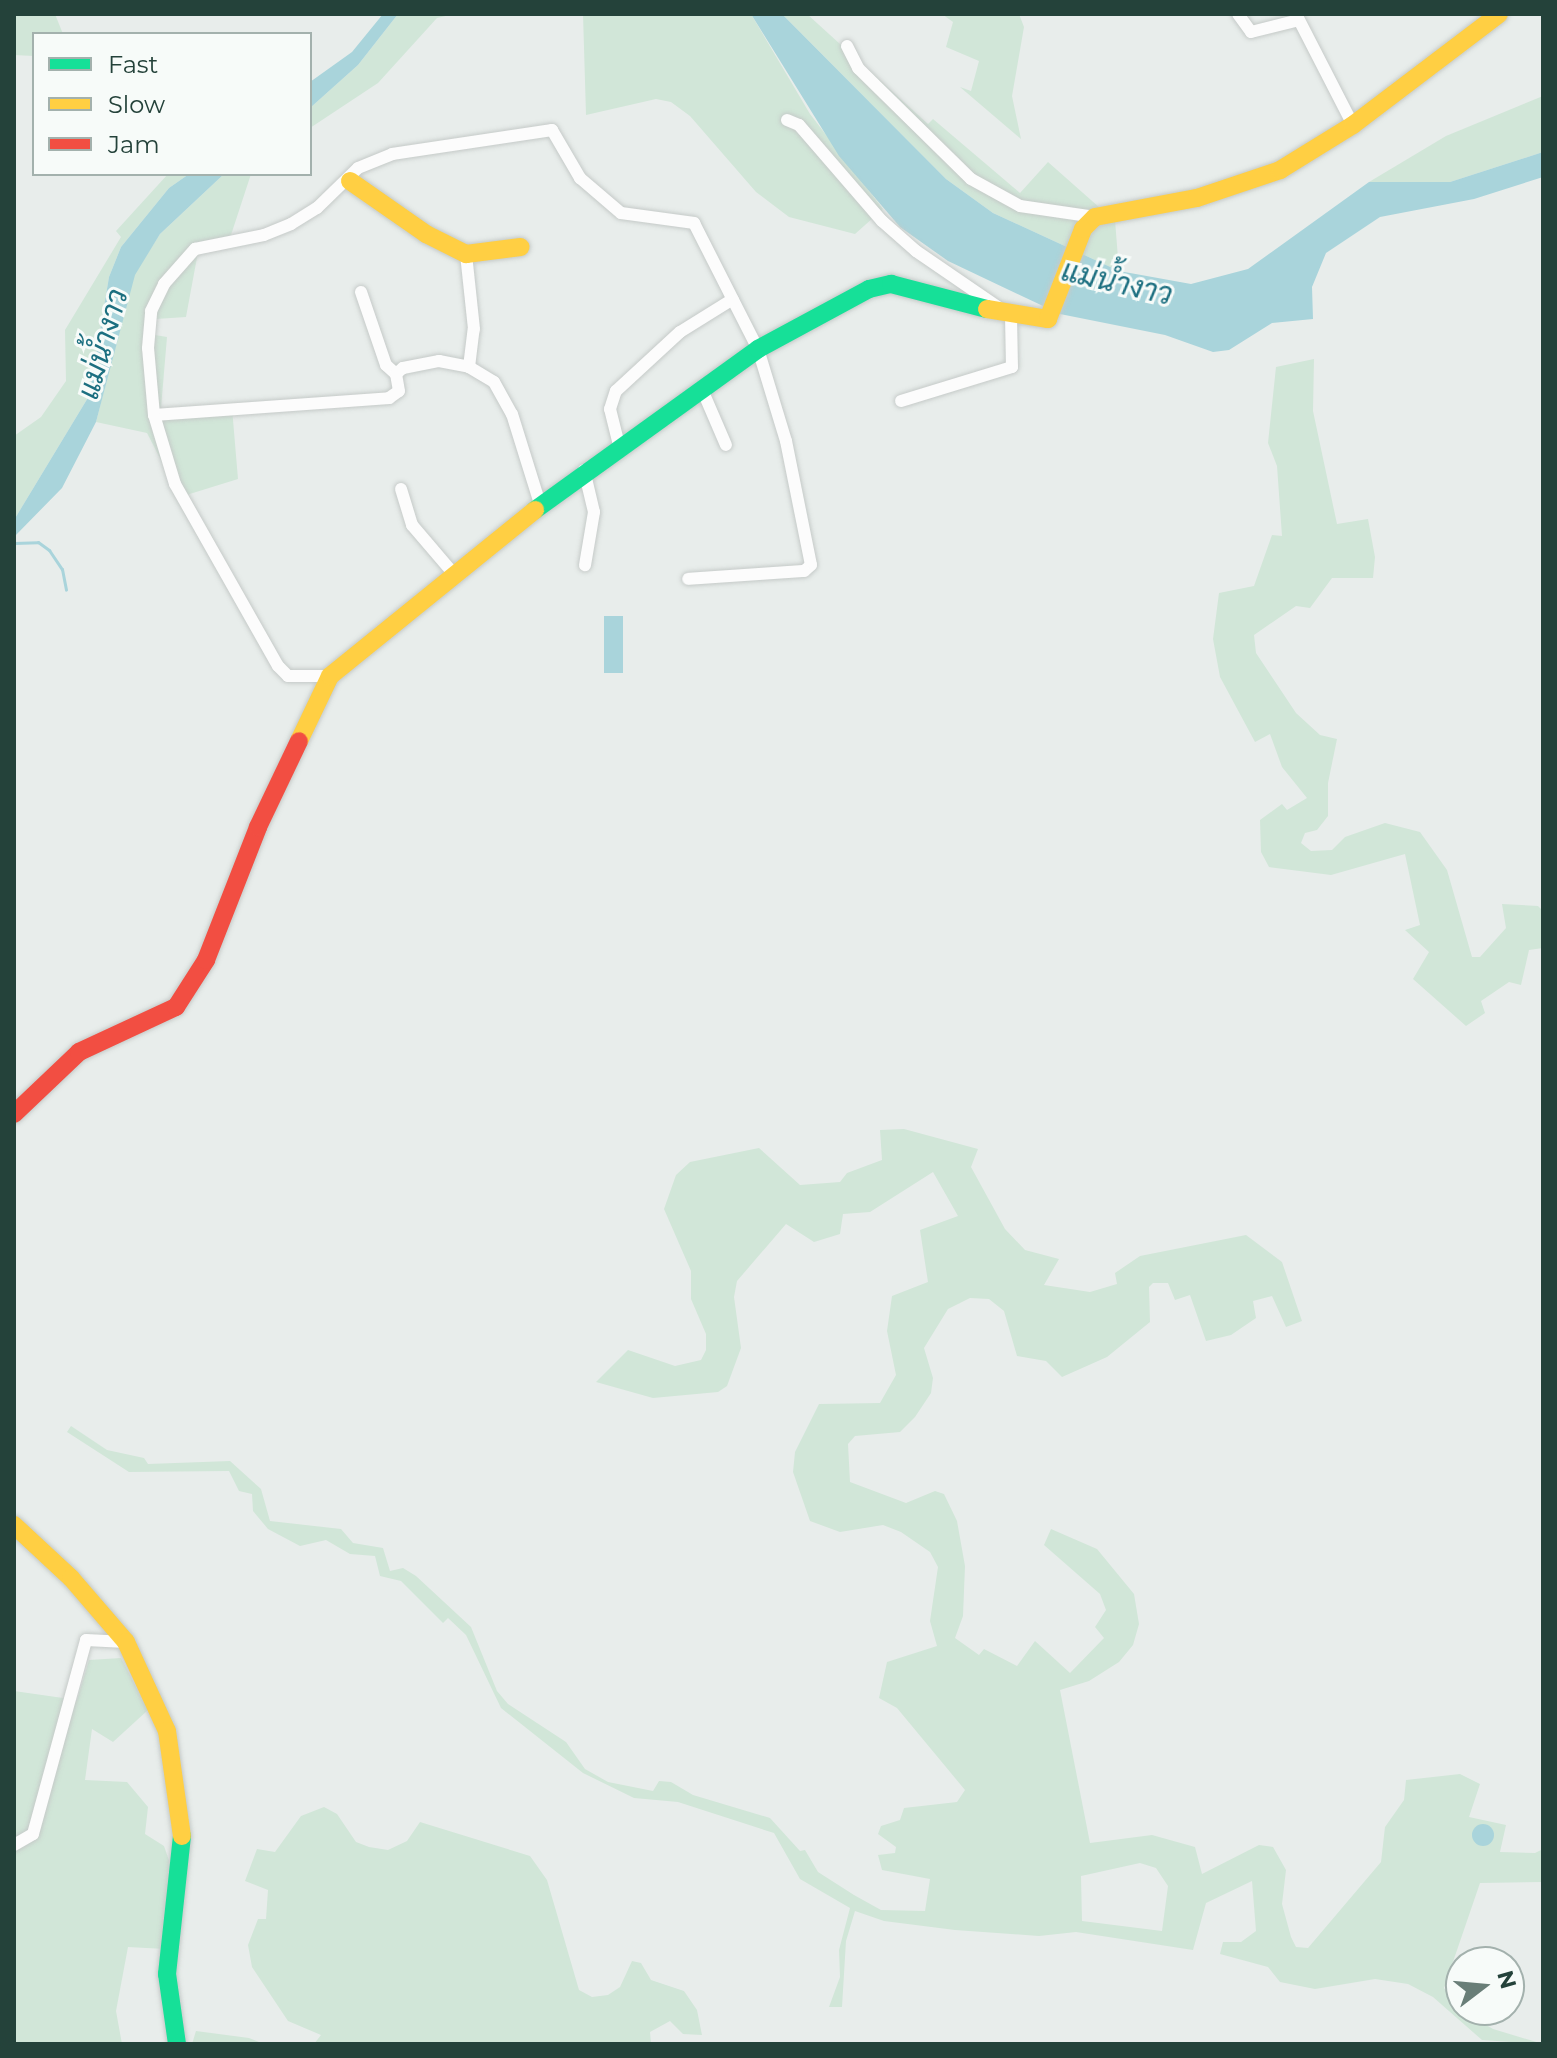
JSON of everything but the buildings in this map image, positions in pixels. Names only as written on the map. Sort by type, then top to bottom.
[{"type":"street","points":[[1238,14],[1251,32],[1298,17],[1353,125]]},
{"type":"street","points":[[847,46],[875,87],[971,179],[1020,206],[1089,223],[1197,198],[1280,170],[1353,125],[1499,14]]},
{"type":"street","points":[[787,120],[799,125],[882,221],[916,251],[1011,316]]},
{"type":"street","points":[[330,676],[288,676],[278,666],[175,484],[154,415],[148,348],[151,311],[164,284],[187,256],[207,243],[264,235],[291,224],[350,181],[370,161],[392,154],[552,130],[580,178],[621,213],[694,223],[758,349],[786,441],[811,565],[804,571],[688,579]]},
{"type":"street","points":[[350,181],[466,254],[521,247]]},
{"type":"street","points":[[14,1114],[79,1052],[162,1018],[176,1007],[206,960],[258,827],[330,676],[453,573],[584,470],[701,387],[758,349],[869,289],[891,284],[1011,316],[1048,319],[1089,223]]},
{"type":"street","points":[[466,254],[474,329],[469,367]]},
{"type":"street","points":[[154,415],[389,398],[399,391],[396,374],[386,365],[361,292]]},
{"type":"street","points":[[619,445],[610,409],[616,391],[680,332],[733,299]]},
{"type":"street","points":[[901,401],[1012,367],[1011,316]]},
{"type":"street","points":[[396,374],[439,361],[469,367],[494,382],[512,414],[540,504]]},
{"type":"street","points":[[701,387],[726,445]]},
{"type":"street","points":[[584,470],[594,512],[585,565]]},
{"type":"street","points":[[401,489],[412,525],[453,573]]},
{"type":"street","points":[[14,1525],[71,1578],[126,1642],[167,1731],[181,1808],[167,1974],[177,2044]]},
{"type":"street","points":[[14,1845],[33,1834],[86,1640],[126,1642]]},
{"type":"green space","points":[[14,14],[55,14],[62,32],[32,32],[32,56],[14,55]]},
{"type":"green space","points":[[398,14],[454,14],[437,18],[378,83],[312,127],[312,106],[358,65]]},
{"type":"green space","points":[[583,14],[751,14],[810,114],[883,209],[855,234],[789,217],[756,192],[690,116],[671,102],[656,99],[586,115]]},
{"type":"green space","points":[[782,14],[807,14],[928,124],[933,119],[1020,193],[1048,162],[1100,208],[1114,207],[1119,271],[993,213],[946,179]]},
{"type":"green space","points":[[942,14],[1019,14],[1024,27],[1012,96],[1021,139],[960,87],[971,91],[979,61],[946,47],[953,22]]},
{"type":"green space","points":[[1543,96],[1543,152],[1450,182],[1369,182],[1446,136]]},
{"type":"green space","points":[[166,176],[186,176],[169,188],[121,247],[109,277],[89,396],[14,520],[14,436],[41,417],[66,381],[65,330],[121,237],[116,231]]},
{"type":"green space","points":[[222,176],[250,176],[231,235],[223,248],[198,252],[186,317],[156,319],[155,335],[167,337],[161,408],[232,408],[238,479],[180,497],[147,433],[96,422],[134,275],[160,234]]},
{"type":"green space","points":[[1314,359],[1313,411],[1337,524],[1368,519],[1375,557],[1373,578],[1332,578],[1310,608],[1296,606],[1254,635],[1256,653],[1296,713],[1320,735],[1337,739],[1328,783],[1328,816],[1317,830],[1305,833],[1301,843],[1311,851],[1332,850],[1345,837],[1385,823],[1420,832],[1447,870],[1472,957],[1480,957],[1506,928],[1502,904],[1538,906],[1543,911],[1543,948],[1529,950],[1521,985],[1509,982],[1481,1001],[1485,1013],[1466,1026],[1413,979],[1429,952],[1405,930],[1420,925],[1405,854],[1331,875],[1269,867],[1261,852],[1260,820],[1282,804],[1287,810],[1307,798],[1282,767],[1270,734],[1255,742],[1220,677],[1213,639],[1219,593],[1254,586],[1272,535],[1282,536],[1277,466],[1268,443],[1276,367]]},
{"type":"green space","points":[[904,1129],[978,1149],[971,1167],[1005,1229],[1025,1250],[1059,1259],[1044,1285],[1090,1292],[1117,1284],[1115,1273],[1140,1256],[1246,1235],[1282,1262],[1302,1321],[1286,1327],[1272,1296],[1253,1301],[1256,1318],[1231,1335],[1206,1341],[1190,1295],[1175,1300],[1168,1283],[1153,1283],[1149,1287],[1150,1322],[1107,1357],[1062,1377],[1046,1361],[1017,1356],[1004,1311],[989,1299],[970,1298],[948,1309],[924,1348],[933,1378],[931,1393],[915,1417],[900,1432],[855,1436],[848,1444],[850,1482],[906,1503],[935,1491],[944,1494],[957,1521],[965,1566],[963,1616],[955,1638],[979,1655],[984,1649],[1017,1666],[1035,1641],[1070,1673],[1104,1638],[1095,1627],[1106,1610],[1100,1594],[1044,1545],[1051,1529],[1097,1549],[1134,1594],[1139,1624],[1133,1645],[1119,1662],[1089,1681],[1060,1690],[1090,1843],[1152,1835],[1195,1847],[1202,1874],[1259,1845],[1273,1847],[1286,1870],[1282,1904],[1296,1947],[1308,1948],[1381,1862],[1385,1827],[1404,1800],[1406,1780],[1460,1774],[1480,1784],[1469,1817],[1506,1825],[1500,1852],[1535,1853],[1543,1849],[1543,1882],[1480,1883],[1458,1946],[1445,1946],[1445,2008],[1433,1997],[1408,1984],[1375,1979],[1315,1989],[1280,1982],[1268,1967],[1220,1954],[1223,1942],[1241,1942],[1256,1931],[1252,1881],[1206,1903],[1193,1950],[1076,1932],[1039,1936],[955,1930],[884,1921],[855,1911],[846,1941],[842,2007],[829,2007],[840,1977],[839,1950],[850,1908],[800,1879],[774,1833],[678,1802],[634,1798],[583,1773],[501,1708],[466,1635],[448,1618],[443,1623],[401,1581],[380,1576],[375,1556],[350,1554],[326,1540],[300,1546],[268,1529],[253,1511],[252,1494],[239,1491],[229,1471],[129,1472],[67,1432],[71,1426],[107,1450],[144,1458],[148,1464],[230,1461],[261,1489],[270,1521],[341,1529],[353,1543],[383,1548],[390,1571],[403,1568],[416,1576],[471,1627],[497,1691],[508,1704],[566,1742],[585,1769],[608,1782],[653,1791],[659,1781],[671,1782],[693,1795],[770,1818],[800,1851],[805,1850],[818,1872],[854,1895],[881,1910],[925,1911],[930,1879],[882,1870],[878,1855],[895,1853],[896,1847],[878,1834],[881,1826],[900,1820],[904,1808],[957,1802],[965,1790],[897,1708],[879,1698],[887,1662],[937,1646],[930,1621],[938,1567],[930,1552],[901,1532],[883,1525],[840,1532],[810,1521],[793,1472],[795,1452],[819,1404],[880,1403],[896,1375],[887,1331],[892,1296],[928,1282],[920,1230],[958,1216],[933,1172],[870,1212],[843,1214],[840,1234],[814,1242],[786,1224],[737,1281],[734,1297],[741,1348],[727,1386],[718,1392],[653,1398],[596,1382],[628,1350],[675,1366],[701,1360],[706,1350],[706,1334],[691,1299],[691,1271],[664,1209],[676,1175],[690,1162],[759,1148],[800,1185],[840,1182],[847,1173],[882,1160],[880,1130]],"holes":[[[1140,1863],[1156,1868],[1168,1886],[1162,1931],[1082,1921],[1081,1876]]]},
{"type":"green space","points":[[121,1658],[148,1710],[113,1742],[92,1729],[85,1780],[127,1782],[148,1807],[145,1834],[164,1846],[173,1872],[165,1949],[128,1947],[116,2011],[122,2044],[14,2044],[14,1691],[77,1700],[89,1660]]},
{"type":"green space","points":[[324,1807],[337,1814],[356,1842],[369,1847],[388,1850],[407,1841],[420,1822],[530,1856],[547,1880],[579,1990],[592,1997],[608,1995],[620,1987],[632,1961],[641,1963],[651,1980],[684,1991],[697,2010],[702,2035],[683,2034],[670,2021],[650,2032],[651,2044],[314,2044],[321,2035],[288,2021],[252,1967],[248,1945],[258,1919],[266,1919],[268,1890],[245,1881],[257,1849],[275,1852],[301,1816]]},
{"type":"green space","points":[[1466,2026],[1488,2026],[1543,2044],[1482,2040]]},
{"type":"green space","points":[[196,2031],[249,2038],[264,2044],[192,2044]]},
{"type":"water","points":[[383,14],[398,14],[358,65],[312,106],[312,81],[352,52]]},
{"type":"water","name":"แม่น้ำงาว","points":[[751,14],[782,14],[946,179],[993,213],[1119,271],[1191,284],[1248,269],[1369,182],[1450,182],[1543,152],[1543,177],[1474,199],[1380,217],[1326,253],[1312,287],[1313,319],[1272,323],[1229,350],[1213,352],[1165,335],[1060,314],[948,261],[900,227],[839,156]]},
{"type":"water","name":"แม่น้ำงาว","points":[[186,176],[222,176],[160,234],[135,275],[96,422],[62,488],[14,537],[14,520],[89,396],[109,277],[121,247],[169,188]]},
{"type":"water","points":[[604,616],[623,616],[623,673],[604,673]]},
{"type":"water","points":[[1483,1824],[1491,1827],[1494,1835],[1491,1843],[1483,1846],[1475,1843],[1472,1835],[1475,1827]]},
{"type":"waterway","points":[[14,543],[38,542],[49,550],[62,569],[66,590]]},
{"type":"traffic: fast","points":[[535,510],[758,349],[869,289],[891,284],[987,309]]},
{"type":"traffic: fast","points":[[177,2044],[167,1974],[182,1836]]},
{"type":"traffic: slow","points":[[987,309],[1048,319],[1083,229],[1095,217],[1197,198],[1280,170],[1353,125],[1499,14]]},
{"type":"traffic: slow","points":[[350,181],[426,234],[466,254],[521,247]]},
{"type":"traffic: slow","points":[[299,741],[330,676],[535,510]]},
{"type":"traffic: slow","points":[[14,1525],[71,1578],[126,1642],[167,1731],[182,1836]]},
{"type":"traffic: jam","points":[[14,1114],[79,1052],[176,1007],[206,960],[258,827],[299,741]]}]
